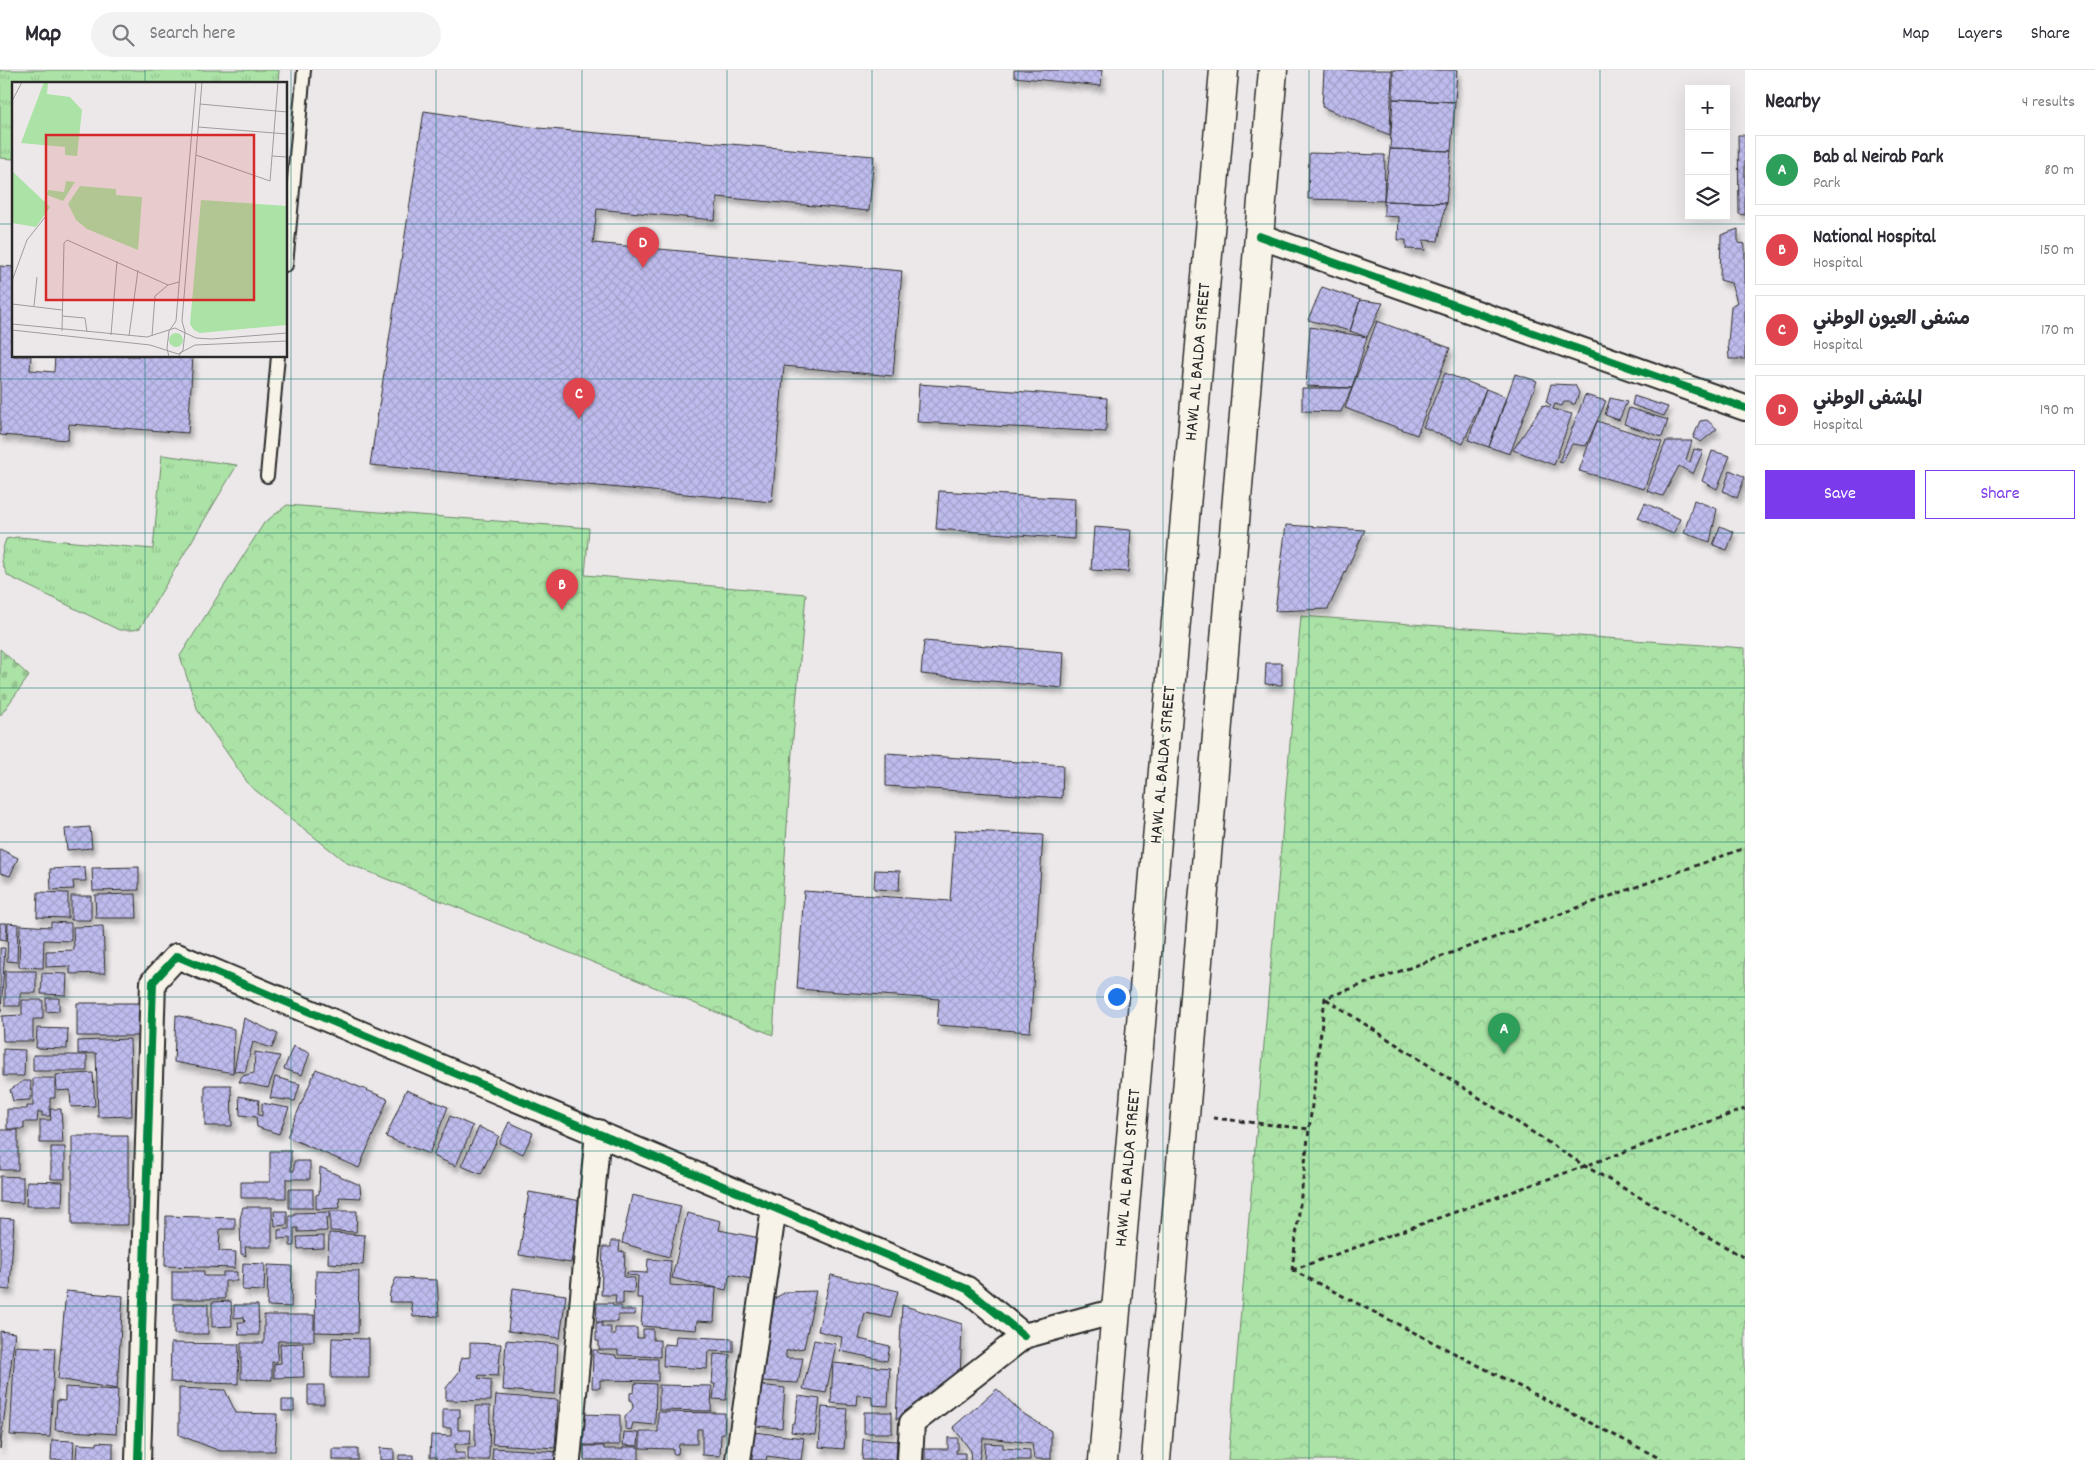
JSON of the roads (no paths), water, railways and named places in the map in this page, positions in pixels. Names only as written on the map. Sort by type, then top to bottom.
[{"type":"main road","name":"HAWL AL BALDA STREET","points":[[1104,1460],[1224,70]]},
{"type":"main road","points":[[1156,1460],[1273,70]]},
{"type":"street","points":[[1259,236],[1745,408]]},
{"type":"street","points":[[138,1460],[153,982],[177,956],[967,1289],[1024,1336]]},
{"type":"street","points":[[568,1460],[598,1132]]},
{"type":"street","points":[[738,1460],[774,1207]]},
{"type":"street","points":[[910,1460],[912,1423],[1024,1336],[1116,1311]]},
{"type":"lane","points":[[288,243],[304,70]]},
{"type":"lane","points":[[267,476],[278,358]]},
{"type":"place","name":"المشفى الوطني","points":[[643,268]]},
{"type":"place","name":"مشفى العيون الوطني","points":[[579,419]]},
{"type":"place","name":"National Hospital","points":[[562,610]]},
{"type":"place","name":"Bab al Neirab Park","points":[[1504,1054]]}]
